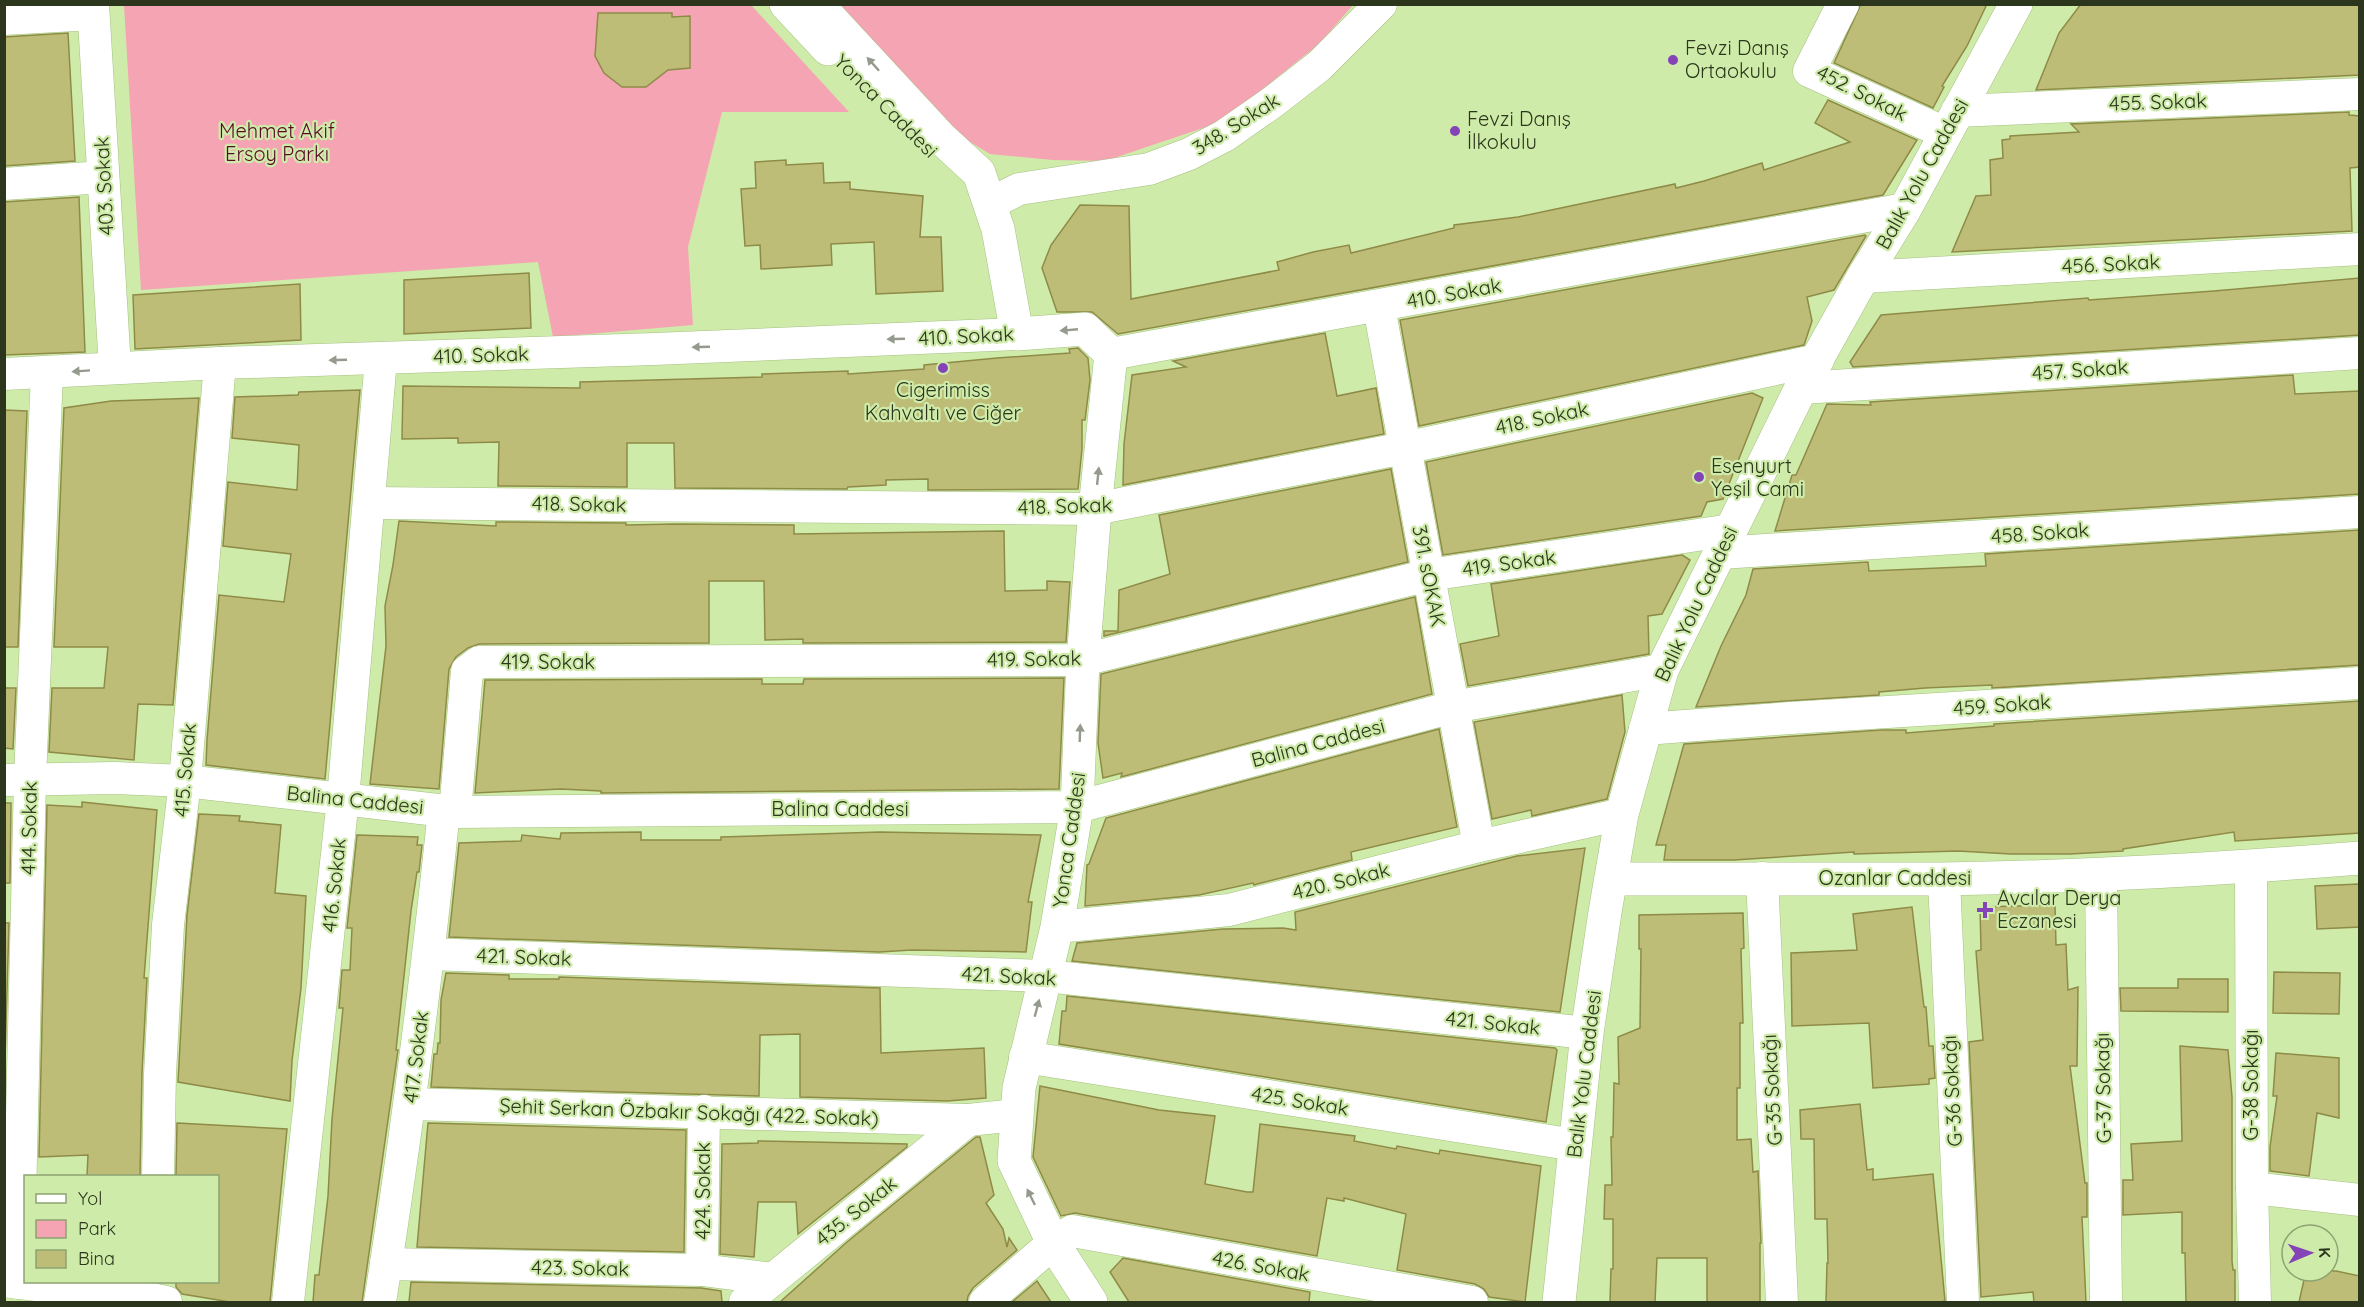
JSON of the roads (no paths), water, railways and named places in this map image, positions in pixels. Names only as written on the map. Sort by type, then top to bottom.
[{"type":"street","name":"Yonca Caddesi","points":[[786,4],[899,122],[940,161],[991,203]]},
{"type":"street","points":[[817,4],[940,138],[979,173],[998,228],[1017,334]]},
{"type":"street","name":"348. Sokak","points":[[991,203],[1019,189],[1149,169],[1188,154],[1224,136],[1319,66],[1381,4]]},
{"type":"street","name":"452. Sokak","points":[[1843,4],[1809,71],[1951,122]]},
{"type":"street","name":"Balık Yolu Caddesi","points":[[1559,1302],[1587,1033],[1611,879],[1622,814],[1662,670],[1801,388],[1863,277],[1905,209],[2016,4]]},
{"type":"street","points":[[4,19],[93,9]]},
{"type":"street","name":"403. Sokak","points":[[93,9],[115,368]]},
{"type":"street","name":"455. Sokak","points":[[1951,122],[2360,94]]},
{"type":"street","points":[[4,184],[103,177]]},
{"type":"street","name":"410. Sokak","points":[[4,374],[219,363],[381,359],[1017,334],[1085,329],[1111,354],[1905,209]]},
{"type":"street","name":"456. Sokak","points":[[1863,277],[2360,249]]},
{"type":"street","name":"391. sOKAK","points":[[1379,306],[1479,846]]},
{"type":"street","name":"457. Sokak","points":[[1801,388],[2360,352]]},
{"type":"street","name":"Yonca Caddesi","points":[[1091,1302],[1053,1243],[1014,1161],[1019,1088],[1057,927],[1077,807],[1083,660],[1095,509],[1111,354]]},
{"type":"street","name":"416. Sokak","points":[[288,1302],[343,799],[381,359]]},
{"type":"street","name":"418. Sokak","points":[[369,502],[1095,509],[1818,360]]},
{"type":"street","name":"415. Sokak","points":[[158,1175],[160,1074],[168,925],[185,781],[219,363]]},
{"type":"street","name":"414. Sokak","points":[[11,1282],[17,779],[47,373]]},
{"type":"street","name":"458. Sokak","points":[[1726,542],[2360,512]]},
{"type":"street","name":"419. Sokak","points":[[450,811],[467,671],[479,662],[1083,660],[1429,575],[1726,542]]},
{"type":"street","name":"Balina Caddesi","points":[[17,779],[115,778],[185,781],[450,811],[1077,807],[1453,707],[1662,670]]},
{"type":"street","name":"459. Sokak","points":[[1645,729],[2360,683]]},
{"type":"street","name":"417. Sokak","points":[[380,1302],[450,811]]},
{"type":"street","name":"420. Sokak","points":[[1057,927],[1229,910],[1479,846],[1622,814]]},
{"type":"street","name":"Ozanlar Caddesi","points":[[1611,879],[1944,879],[2251,867],[2360,858]]},
{"type":"street","name":"G-38 Sokağı","points":[[2251,867],[2252,1188],[2255,1302]]},
{"type":"street","name":"G-37 Sokağı","points":[[2101,874],[2106,1302]]},
{"type":"street","name":"G-35 Sokağı","points":[[1762,878],[1782,1302]]},
{"type":"street","name":"G-36 Sokağı","points":[[1944,879],[1963,1302]]},
{"type":"street","name":"421. Sokak","points":[[429,954],[1046,976],[1587,1033]]},
{"type":"street","name":"425. Sokak","points":[[1025,1057],[1575,1145]]},
{"type":"street","name":"Şehit Serkan Özbakır Sokağı (422. Sokak)","points":[[410,1104],[968,1120],[1017,1115]]},
{"type":"street","name":"424. Sokak","points":[[702,1270],[704,1111]]},
{"type":"street","name":"435. Sokak","points":[[745,1302],[968,1120]]},
{"type":"street","points":[[2252,1188],[2360,1200]]},
{"type":"street","name":"426. Sokak","points":[[1053,1243],[1072,1232],[1384,1295],[1472,1302]]},
{"type":"street","points":[[985,1302],[1053,1243]]},
{"type":"street","name":"423. Sokak","points":[[386,1264],[702,1270],[773,1279]]},
{"type":"street","points":[[11,1282],[159,1294]]},
{"type":"place","name":"Fevzi Danış Ortaokulu","points":[[1673,60]]},
{"type":"place","name":"Fevzi Danış İlkokulu","points":[[1455,131]]},
{"type":"place","name":"Cigerimiss Kahvaltı ve Ciğer","points":[[943,368]]},
{"type":"place","name":"Esenyurt Yeşil Cami","points":[[1699,477]]},
{"type":"place","name":"Avcılar Derya Eczanesi","points":[[1985,910]]},
{"type":"park label","name":"Mehmet Akif Ersoy Parkı","points":[[277,142]]}]
